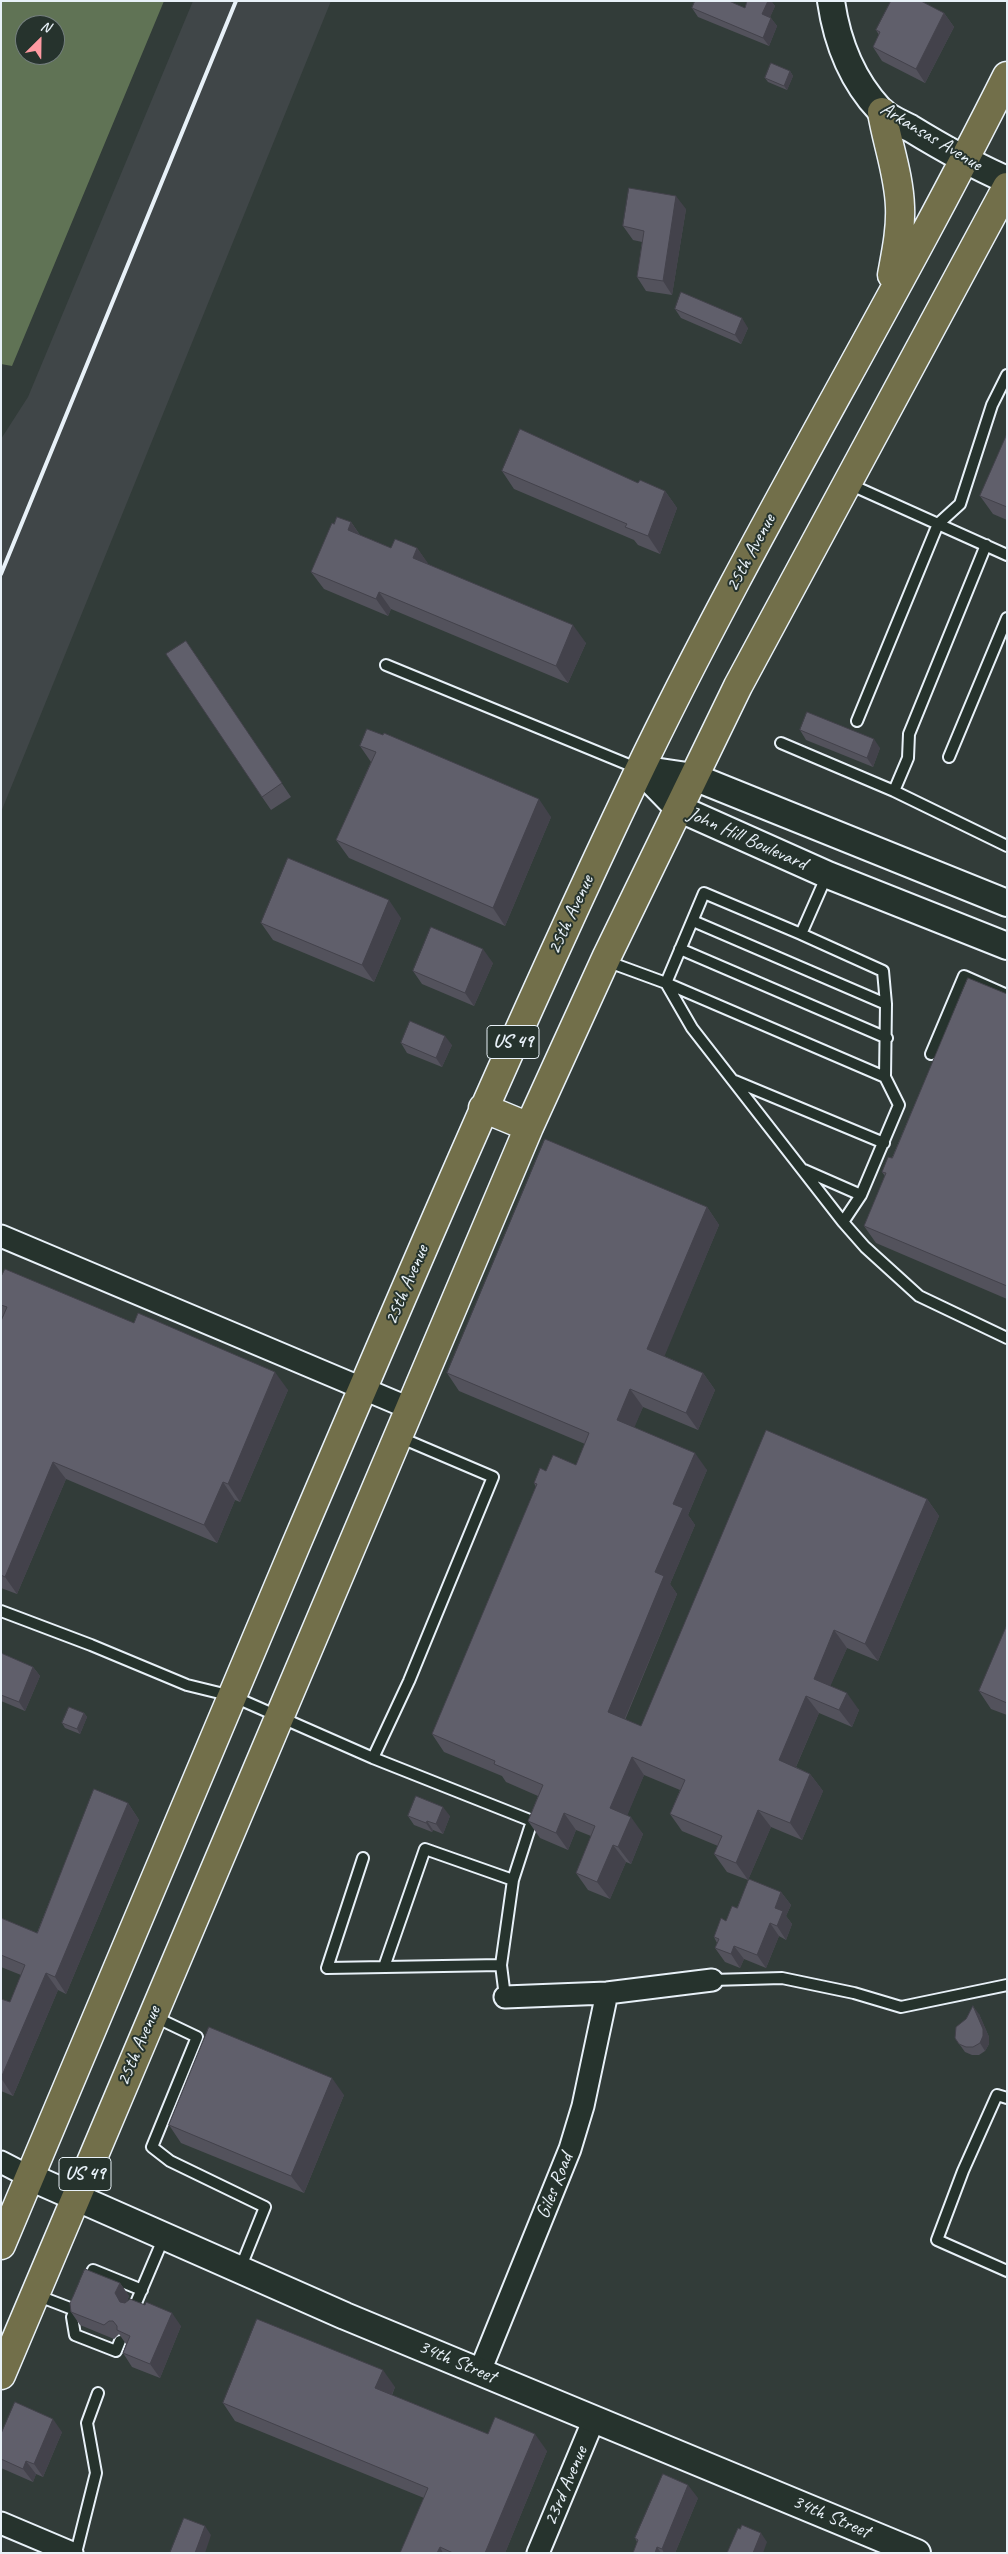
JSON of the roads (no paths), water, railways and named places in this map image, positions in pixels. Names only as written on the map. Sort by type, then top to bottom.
[{"type":"main road","name":"US 49","points":[[964,160],[1007,76]]},
{"type":"main road","points":[[882,112],[896,175],[900,207],[898,238],[888,299]]},
{"type":"main road","name":"25th Avenue","points":[[1,2245],[362,1388],[483,1108],[558,942],[640,769],[723,606],[964,160]]},
{"type":"main road","name":"25th Avenue","points":[[1,2376],[529,1127],[605,961],[738,686],[846,482],[1007,187]]},
{"type":"main road","points":[[483,1108],[529,1127]]},
{"type":"street","name":"Arkansas Avenue","points":[[831,1],[834,23],[848,64],[864,90],[882,112],[964,160],[1007,180]]},
{"type":"street","name":"John Hill Boulevard","points":[[640,769],[694,777],[1007,903]]},
{"type":"street","name":"John Hill Boulevard","points":[[640,769],[678,808],[828,874],[1007,946]]},
{"type":"street","points":[[1,1236],[410,1408]]},
{"type":"street","points":[[505,1997],[607,1993],[712,1980]]},
{"type":"street","name":"Giles Road","points":[[480,2371],[570,2149],[583,2106],[607,1993]]},
{"type":"street","name":"34th Street","points":[[1,2162],[30,2177],[240,2269],[917,2553]]},
{"type":"street","name":"23rd Avenue","points":[[538,2553],[594,2419]]},
{"type":"street","points":[[1,2523],[74,2553]]},
{"type":"lane","points":[[857,721],[938,524],[960,504],[992,405],[1007,375]]},
{"type":"lane","points":[[846,482],[1007,555]]},
{"type":"lane","points":[[894,791],[908,758],[909,734],[986,545]]},
{"type":"lane","points":[[949,757],[1007,618]]},
{"type":"lane","points":[[386,664],[640,769]]},
{"type":"lane","points":[[781,743],[894,791],[1007,846]]},
{"type":"lane","points":[[801,934],[828,874]]},
{"type":"lane","points":[[666,983],[704,893],[883,971],[887,1038],[885,1077],[898,1105],[884,1143],[861,1195],[843,1222]]},
{"type":"lane","points":[[693,920],[886,1004]]},
{"type":"lane","points":[[680,949],[887,1038]]},
{"type":"lane","points":[[605,961],[666,983],[885,1077]]},
{"type":"lane","points":[[931,1054],[964,976],[1007,995]]},
{"type":"lane","points":[[666,983],[692,1028],[843,1222],[865,1247],[919,1296],[1007,1338]]},
{"type":"lane","points":[[734,1081],[884,1143]]},
{"type":"lane","points":[[803,1170],[861,1195]]},
{"type":"lane","points":[[373,1758],[409,1681],[493,1477],[398,1436]]},
{"type":"lane","points":[[1,1611],[91,1644],[186,1685],[232,1696],[278,1718],[373,1758],[532,1821],[513,1880],[501,1965],[505,1997]]},
{"type":"lane","points":[[384,1967],[424,1849],[513,1880]]},
{"type":"lane","points":[[363,1858],[327,1968],[501,1965]]},
{"type":"lane","points":[[712,1980],[782,1978],[854,1993],[901,2007],[1007,1986]]},
{"type":"lane","points":[[152,2016],[198,2037],[152,2147],[170,2162],[265,2207],[240,2269]]},
{"type":"lane","points":[[1007,2098],[997,2095],[937,2240],[1007,2271]]},
{"type":"lane","points":[[133,2310],[164,2236]]},
{"type":"lane","points":[[120,2341],[116,2352],[75,2335],[72,2317],[82,2299],[92,2270],[142,2290]]},
{"type":"lane","points":[[35,2294],[75,2310]]},
{"type":"lane","points":[[74,2553],[96,2473],[87,2423],[98,2393]]},
{"type":"railway","points":[[1,574],[236,1]]}]
